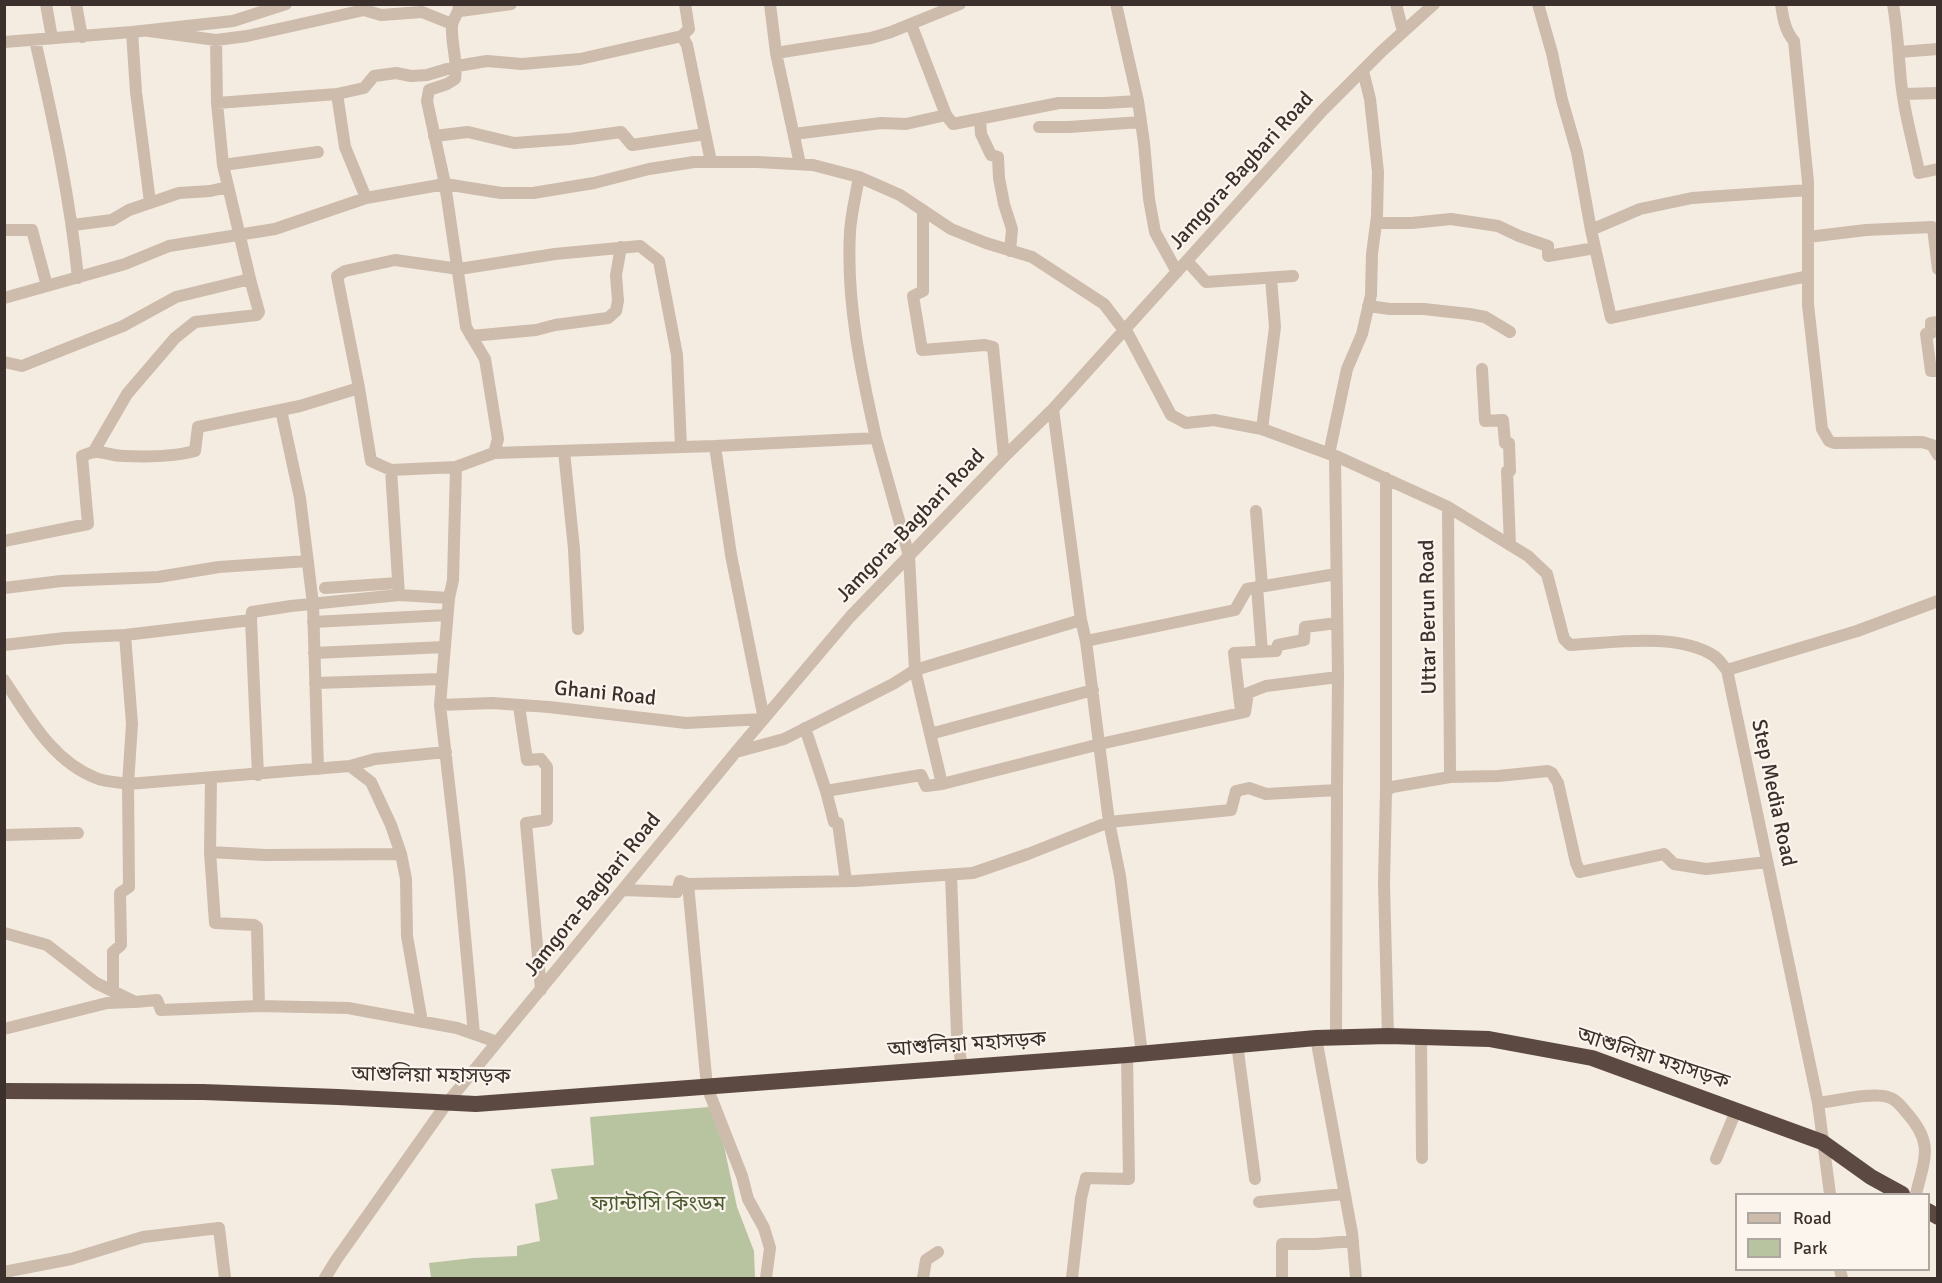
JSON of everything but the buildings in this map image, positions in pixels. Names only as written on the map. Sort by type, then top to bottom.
[{"type":"highway","name":"আশুলিয়া মহাসড়ক","points":[[4,1091],[202,1092],[338,1096],[476,1104],[1134,1055],[1316,1038],[1388,1036],[1489,1039],[1592,1058],[1822,1142],[1871,1177],[1900,1193]]},
{"type":"street","points":[[46,4],[52,38]]},
{"type":"street","points":[[76,4],[82,37]]},
{"type":"street","points":[[4,42],[149,31],[233,21],[262,8],[286,4]]},
{"type":"street","points":[[494,453],[498,439],[485,359],[466,327],[445,184],[427,101],[429,90],[454,79],[457,66],[452,24],[459,8],[511,4]]},
{"type":"street","points":[[218,103],[337,94],[364,88],[374,76],[396,73],[411,76],[427,75],[457,66],[487,61],[522,64],[580,59],[682,36],[689,29],[685,4]]},
{"type":"street","points":[[770,4],[776,53],[800,164]]},
{"type":"street","points":[[776,53],[871,38],[960,4]]},
{"type":"street","points":[[1116,4],[1141,122],[1155,232],[1177,272]]},
{"type":"street","points":[[1396,4],[1403,32]]},
{"type":"street","name":"Jamgora-Bagbari Road","points":[[325,1278],[447,1103],[850,617],[1053,409],[1323,111],[1434,4]]},
{"type":"street","points":[[1538,4],[1576,152],[1611,318],[1808,276]]},
{"type":"street","points":[[1781,4],[1783,20],[1794,41],[1808,190],[1808,305],[1822,429],[1834,443],[1922,442],[1932,445],[1938,455]]},
{"type":"street","points":[[1893,4],[1903,94],[1919,172],[1938,169]]},
{"type":"street","points":[[149,31],[216,40],[247,36],[364,10],[381,15],[422,12],[452,24]]},
{"type":"street","points":[[911,24],[946,115],[953,124],[1059,103],[1137,100]]},
{"type":"street","points":[[132,32],[136,92],[150,202]]},
{"type":"street","points":[[682,36],[687,45],[711,162]]},
{"type":"street","points":[[34,40],[57,137],[72,225],[78,278]]},
{"type":"street","points":[[94,451],[127,394],[175,338],[195,322],[257,315],[259,312],[223,165],[216,40]]},
{"type":"street","points":[[1899,52],[1938,49]]},
{"type":"street","points":[[1336,1037],[1338,677],[1332,455],[1347,369],[1362,334],[1371,295],[1372,254],[1377,223],[1378,172],[1370,99],[1363,70]]},
{"type":"street","points":[[1903,94],[1938,93]]},
{"type":"street","points":[[337,94],[345,147],[366,198]]},
{"type":"street","points":[[794,134],[881,123],[906,124],[946,115]]},
{"type":"street","points":[[980,119],[981,134],[991,155],[998,157],[1004,204],[1012,229],[1010,251]]},
{"type":"street","points":[[1039,127],[1141,122]]},
{"type":"street","points":[[434,135],[468,132],[514,143],[621,132],[632,145],[705,134]]},
{"type":"street","points":[[223,165],[318,152]]},
{"type":"street","points":[[4,298],[125,264],[169,246],[275,229],[366,198],[445,184],[501,194],[532,193],[594,183],[694,162],[813,165],[859,177],[900,195],[951,229],[1032,257],[1104,304],[1125,328],[1171,415],[1186,423],[1214,420],[1262,429],[1332,455],[1448,507]]},
{"type":"street","points":[[859,177],[850,231],[850,286],[861,368],[876,438],[909,556],[915,670],[942,784]]},
{"type":"street","points":[[72,225],[112,220],[129,210],[179,193],[210,192],[228,187]]},
{"type":"street","points":[[1591,230],[1640,209],[1692,198],[1808,190]]},
{"type":"street","points":[[923,210],[923,291],[914,296],[922,350],[985,345],[993,347],[1004,457]]},
{"type":"street","points":[[1377,223],[1412,223],[1451,219],[1498,226],[1548,246],[1548,256],[1595,248]]},
{"type":"street","points":[[4,230],[32,230],[47,286]]},
{"type":"street","points":[[1808,237],[1866,230],[1935,231],[1938,269]]},
{"type":"street","points":[[681,447],[676,355],[659,261],[640,246],[555,254],[459,269],[395,260],[345,271],[337,276],[360,388],[371,461],[391,470],[456,466],[494,453],[715,446],[876,438]]},
{"type":"street","points":[[471,336],[536,330],[555,325],[608,318],[616,311],[618,301],[616,275],[621,247]]},
{"type":"street","points":[[1187,261],[1206,282],[1293,276]]},
{"type":"street","points":[[1262,429],[1275,327],[1271,278]]},
{"type":"street","points":[[4,362],[22,366],[123,326],[176,297],[250,279]]},
{"type":"street","points":[[1368,306],[1469,314],[1485,317],[1510,332]]},
{"type":"street","points":[[1938,322],[1931,323],[1930,333],[1926,333],[1931,371],[1938,371]]},
{"type":"street","points":[[1482,369],[1485,421],[1503,420],[1505,443],[1509,443],[1510,471],[1506,471],[1510,544]]},
{"type":"street","points":[[4,542],[88,524],[82,456],[94,451],[121,456],[185,454],[195,451],[198,427],[281,410],[360,388]]},
{"type":"street","points":[[1053,409],[1081,620],[1093,690],[1109,822],[1120,876],[1134,1055],[1129,1179],[1086,1178],[1081,1198],[1072,1278]]},
{"type":"street","points":[[281,410],[300,498],[313,604],[318,770]]},
{"type":"street","points":[[715,446],[731,555],[764,719]]},
{"type":"street","points":[[564,451],[574,549],[578,629]]},
{"type":"street","points":[[456,466],[453,580],[447,615],[440,705],[459,871],[474,1034]]},
{"type":"street","points":[[391,470],[398,589]]},
{"type":"street","points":[[1386,478],[1384,884],[1388,1036]]},
{"type":"street","name":"Uttar Berun Road","points":[[1448,507],[1528,556],[1547,574],[1564,639],[1570,645],[1674,642],[1702,650],[1716,657],[1727,670]]},
{"type":"street","name":"Uttar Berun Road","points":[[1448,507],[1450,777]]},
{"type":"street","points":[[1256,511],[1262,652]]},
{"type":"street","points":[[4,588],[61,581],[158,577],[219,567],[308,561]]},
{"type":"street","points":[[1086,640],[1235,610],[1248,589],[1336,574]]},
{"type":"street","points":[[325,588],[398,589],[449,598]]},
{"type":"street","points":[[258,775],[252,612],[398,589]]},
{"type":"street","points":[[1727,670],[1857,631],[1938,601]]},
{"type":"street","points":[[314,622],[447,615]]},
{"type":"street","points":[[4,645],[65,638],[125,635],[251,620]]},
{"type":"street","points":[[735,753],[784,739],[893,684],[915,670],[1081,620]]},
{"type":"street","points":[[1241,713],[1234,653],[1276,651],[1278,645],[1304,640],[1305,627],[1337,623]]},
{"type":"street","points":[[113,991],[113,951],[121,945],[120,893],[129,887],[128,784],[132,724],[125,635]]},
{"type":"street","points":[[314,653],[445,647]]},
{"type":"street","name":"Step Media Road","points":[[1727,670],[1818,1103],[1830,1193]]},
{"type":"street","points":[[826,791],[921,775],[926,786],[942,784],[1100,744],[1245,712],[1248,693],[1266,686],[1338,677]]},
{"type":"street","points":[[315,683],[442,679]]},
{"type":"street","points":[[4,680],[43,738],[75,768],[98,779],[128,784],[318,770],[350,766],[375,759],[446,752]]},
{"type":"street","points":[[930,734],[1093,690]]},
{"type":"street","name":"Ghani Road","points":[[440,705],[492,703],[549,706],[686,723],[764,719]]},
{"type":"street","points":[[519,706],[527,760],[541,759],[547,767],[547,820],[526,823],[541,990]]},
{"type":"street","points":[[805,728],[834,822],[838,823],[846,881]]},
{"type":"street","points":[[350,766],[371,782],[391,825],[401,854],[406,879],[407,936],[422,1022]]},
{"type":"street","points":[[1386,791],[1392,787],[1450,777],[1498,776],[1548,771],[1558,783],[1580,872],[1664,854],[1674,864],[1706,869],[1767,862]]},
{"type":"street","points":[[211,778],[210,852],[215,923],[257,927],[259,1006]]},
{"type":"street","points":[[622,890],[678,892],[680,881],[688,884],[846,881],[973,873],[1109,822],[1231,810],[1236,791],[1249,788],[1266,795],[1337,789]]},
{"type":"street","points":[[4,835],[78,833]]},
{"type":"street","points":[[210,852],[265,855],[401,854]]},
{"type":"street","points":[[951,875],[957,1035],[962,1068]]},
{"type":"street","points":[[688,884],[707,1087],[742,1176],[748,1199],[764,1228],[770,1248],[766,1278]]},
{"type":"street","points":[[4,933],[48,945],[96,983],[135,1002]]},
{"type":"street","points":[[4,1029],[106,1003],[157,1000],[161,1010],[259,1006],[348,1008],[457,1028],[497,1042]]},
{"type":"street","points":[[1421,1037],[1422,1158]]},
{"type":"street","points":[[1316,1038],[1353,1241],[1356,1278]]},
{"type":"street","points":[[1238,1044],[1255,1179]]},
{"type":"street","points":[[1818,1103],[1876,1096],[1895,1099],[1920,1128],[1924,1140],[1925,1155],[1916,1193]]},
{"type":"street","points":[[1716,1159],[1736,1111]]},
{"type":"street","points":[[1259,1202],[1344,1194]]},
{"type":"street","points":[[4,1272],[71,1259],[143,1237],[219,1228],[225,1278]]},
{"type":"street","points":[[1282,1278],[1282,1244],[1353,1241]]},
{"type":"street","points":[[923,1278],[926,1260],[938,1252]]},
{"type":"green space","name":"ফ্যান্টাসি কিংডম","points":[[709,1107],[724,1146],[737,1207],[754,1251],[755,1278],[431,1278],[429,1263],[517,1256],[517,1246],[540,1241],[535,1204],[558,1199],[551,1169],[594,1165],[590,1117]]}]
